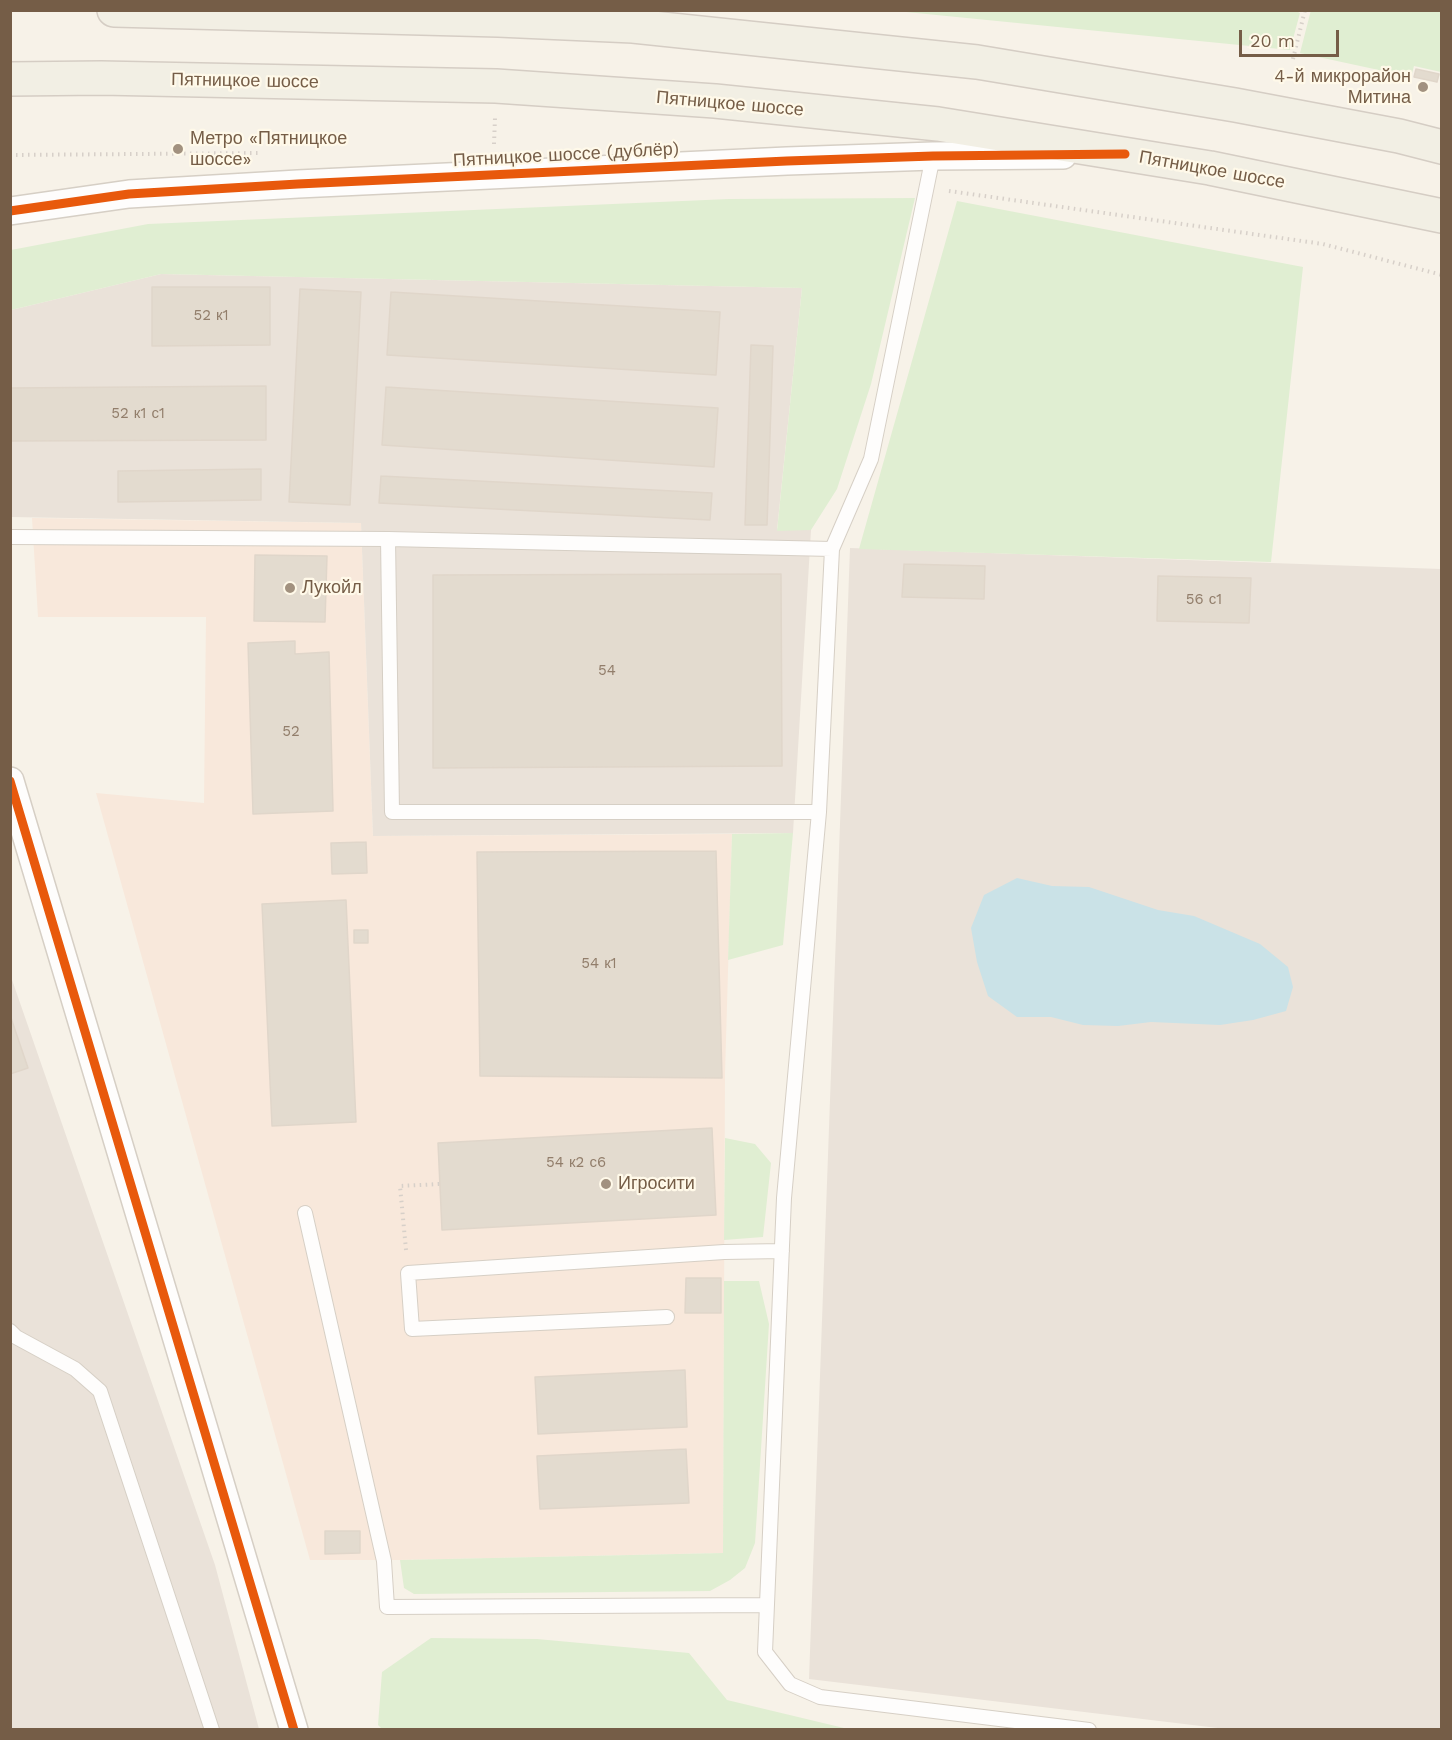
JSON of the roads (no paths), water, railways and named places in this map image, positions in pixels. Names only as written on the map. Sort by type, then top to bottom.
[{"type":"main road","points":[[114,10],[498,20],[633,26],[977,62],[1235,105],[1399,136],[1442,147]]},
{"type":"main road","name":"Пятницкое шоссе","points":[[10,79],[101,78],[496,86],[715,100],[938,124],[1222,170],[1442,216]]},
{"type":"street","name":"Пятницкое шоссе (дублёр)","points":[[10,211],[129,194],[162,192],[787,161],[933,156],[1125,154]]},
{"type":"street","points":[[10,781],[294,1730]]},
{"type":"lane","points":[[933,156],[871,459],[832,549],[819,812],[784,1198],[765,1652],[790,1684],[820,1697],[1089,1730]]},
{"type":"lane","points":[[10,537],[388,539],[832,549]]},
{"type":"lane","points":[[388,539],[392,812],[819,812]]},
{"type":"lane","points":[[305,1213],[384,1561],[387,1607],[767,1605]]},
{"type":"lane","points":[[667,1317],[412,1329],[408,1273],[724,1252],[782,1251]]},
{"type":"lane","points":[[12,1338],[75,1369],[100,1391],[212,1730]]},
{"type":"water","points":[[1017,878],[1052,886],[1089,887],[1158,910],[1194,916],[1260,944],[1288,967],[1293,987],[1286,1011],[1253,1020],[1220,1025],[1151,1022],[1118,1026],[1083,1025],[1051,1017],[1017,1017],[988,996],[977,962],[971,928],[984,895]]},
{"type":"place","name":"4-й микрорайон Митина","points":[[1423,87]]},
{"type":"place","name":"Метро «Пятницкое шоссе»","points":[[178,149]]},
{"type":"place","name":"Лукойл","points":[[290,588]]},
{"type":"place","name":"Игросити","points":[[606,1184]]}]
